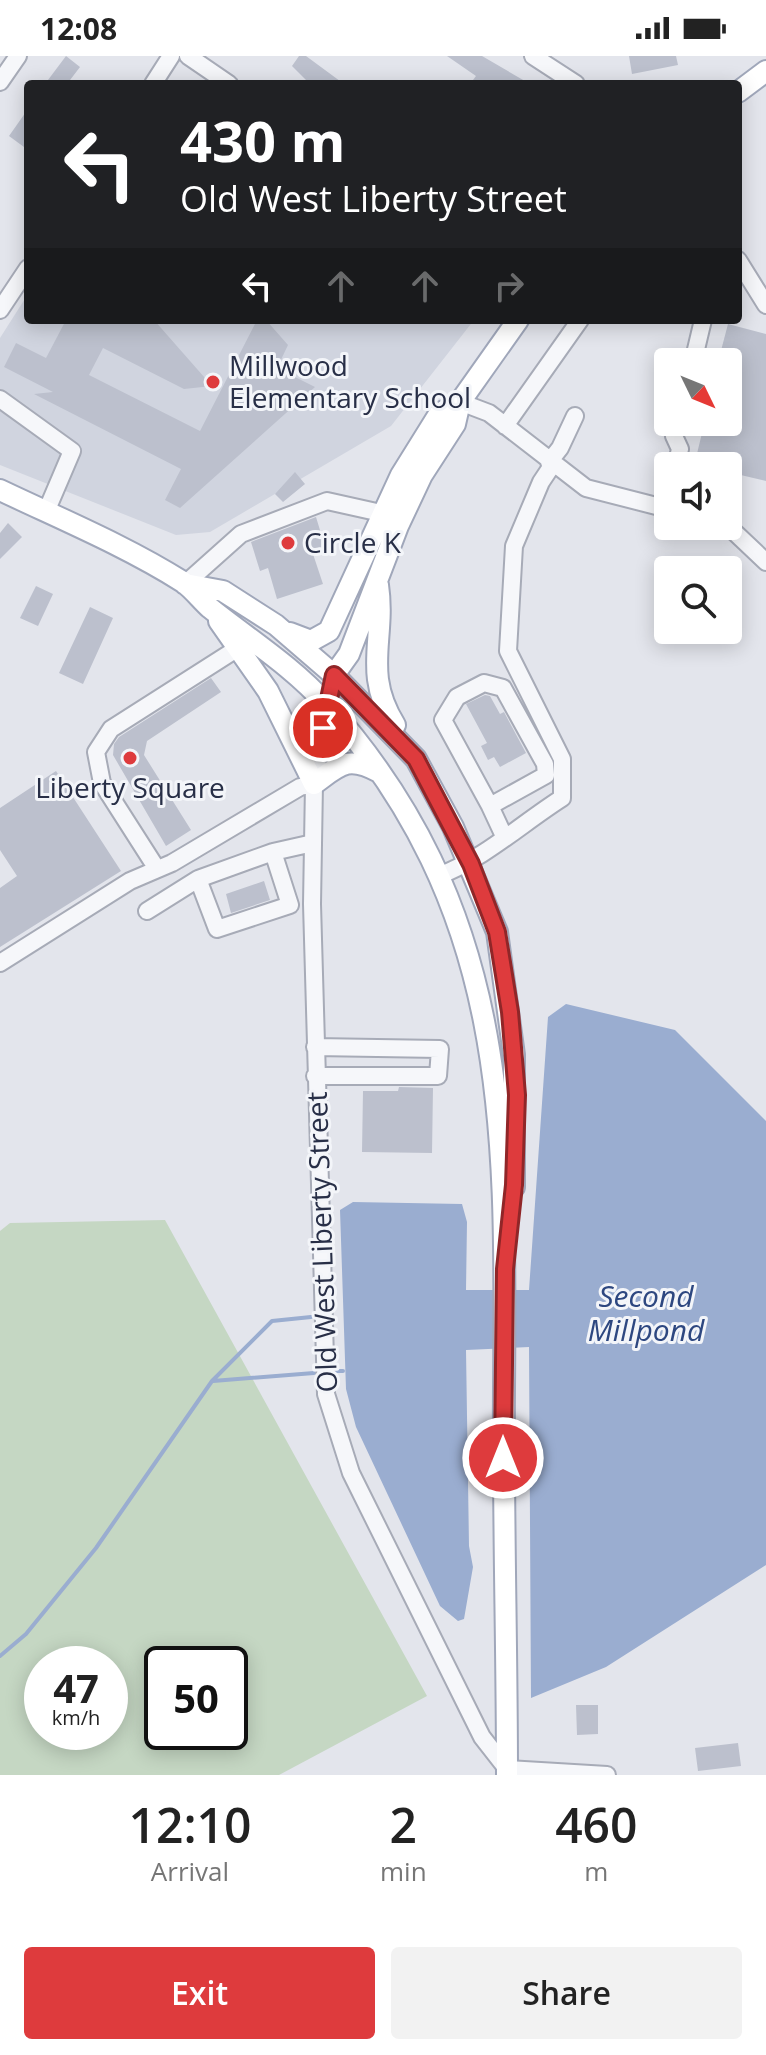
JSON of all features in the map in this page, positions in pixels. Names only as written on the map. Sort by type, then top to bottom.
[{"type":"main road","points":[[742,89],[766,71]]},
{"type":"main road","points":[[334,675],[349,654],[376,577],[422,475],[455,424],[460,402],[515,324]]},
{"type":"main road","points":[[185,584],[223,591],[304,641],[321,638],[329,631],[350,591],[381,513],[439,414],[460,402]]},
{"type":"main road","points":[[0,490],[185,584],[210,608],[285,664],[327,705],[379,772],[438,876],[466,947],[491,1045],[499,1111],[505,1269],[507,1772]]},
{"type":"main road","points":[[376,577],[379,596],[376,662],[381,702],[416,759],[471,864],[497,932],[514,1055],[516,1158],[505,1269]]},
{"type":"main road","points":[[334,675],[334,652],[350,591]]},
{"type":"main road","points":[[210,608],[268,691],[314,784],[336,767],[350,762],[361,762],[379,772]]},
{"type":"main road","points":[[276,625],[334,675],[416,759]]},
{"type":"main road","name":"Old West Liberty Street","points":[[327,705],[334,675]]},
{"type":"street","points":[[0,82],[18,56]]},
{"type":"street","points":[[156,80],[171,56]]},
{"type":"street","points":[[188,56],[223,80]]},
{"type":"street","points":[[533,56],[570,80]]},
{"type":"street","points":[[742,266],[766,305]]},
{"type":"street","points":[[0,310],[24,274]]},
{"type":"street","points":[[505,426],[577,324]]},
{"type":"street","points":[[696,348],[702,324]]},
{"type":"street","points":[[0,399],[72,451],[46,512]]},
{"type":"street","points":[[460,402],[489,413],[551,463],[599,494],[654,503]]},
{"type":"street","points":[[438,876],[471,864],[504,836],[562,798],[562,759],[508,651],[514,546],[541,482],[575,416]]},
{"type":"street","points":[[185,584],[241,534],[327,501],[381,513]]},
{"type":"street","points":[[742,539],[766,562]]},
{"type":"street","points":[[157,869],[102,783],[96,752],[111,729],[238,648]]},
{"type":"street","points":[[490,806],[546,775],[540,754],[503,688],[484,683],[457,697],[443,720],[504,836]]},
{"type":"street","points":[[510,700],[528,691]]},
{"type":"street","name":"Old West Liberty Street","points":[[327,705],[314,784],[312,904],[320,1291],[330,1413],[351,1473],[482,1737],[507,1772]]},
{"type":"street","points":[[540,754],[557,747]]},
{"type":"street","points":[[0,963],[130,881],[252,818],[300,787],[314,784]]},
{"type":"street","points":[[147,911],[198,879],[273,852],[313,843]]},
{"type":"street","points":[[273,852],[290,905]]},
{"type":"street","points":[[198,879],[217,929],[290,905],[312,904]]},
{"type":"street","points":[[315,1047],[440,1049],[438,1076],[315,1076]]},
{"type":"street","points":[[507,1772],[607,1775]]},
{"type":"shaded area","name":"Millwood Elementary School","points":[[24,300],[24,324],[471,324],[391,426],[210,532],[176,535],[0,465],[0,338]]},
{"type":"green space","points":[[165,1220],[427,1696],[279,1775],[0,1775],[0,1231],[10,1223]]},
{"type":"water","name":"Second Millpond","points":[[566,1004],[675,1030],[766,1121],[766,1565],[606,1667],[531,1698],[529,1347],[466,1350],[469,1546],[473,1567],[464,1619],[458,1621],[440,1606],[356,1427],[346,1389],[340,1210],[353,1202],[462,1204],[467,1222],[466,1290],[529,1290],[548,1017]]},
{"type":"building","points":[[66,56],[80,67],[70,80],[48,80]]},
{"type":"building","points":[[299,56],[306,56],[339,80],[306,80],[292,66]]},
{"type":"building","points":[[447,56],[482,56],[523,80],[473,80],[476,76]]},
{"type":"building","points":[[629,56],[676,56],[678,65],[632,74]]},
{"type":"building","points":[[24,115],[24,147],[9,136]]},
{"type":"building","points":[[64,324],[158,324],[212,386],[184,389],[103,348],[89,375],[200,431],[255,324],[270,324],[288,345],[277,368],[315,387],[180,508],[165,500],[181,469],[34,394],[53,392],[4,367],[16,343],[46,358]]},
{"type":"building","points":[[728,324],[766,334],[766,481],[742,475],[742,452],[697,452],[701,436],[742,436],[742,348],[722,348]]},
{"type":"building","points":[[295,472],[305,484],[283,502],[275,494]]},
{"type":"building","points":[[316,517],[326,550],[313,554],[323,584],[277,599],[268,568],[260,571],[251,542]]},
{"type":"building","points":[[8,523],[22,537],[0,559],[0,533]]},
{"type":"building","points":[[36,586],[53,594],[38,626],[20,618]]},
{"type":"building","points":[[90,607],[113,618],[83,684],[59,673]]},
{"type":"building","name":"Liberty Square","points":[[211,678],[221,692],[147,741],[144,755],[191,830],[166,846],[113,755],[114,744],[119,737]]},
{"type":"building","points":[[485,695],[490,696],[500,714],[504,712],[526,753],[500,767],[494,757],[488,760],[481,746],[487,743],[466,704]]},
{"type":"building","points":[[56,771],[121,871],[0,947],[0,888],[17,876],[0,850],[0,808]]},
{"type":"building","points":[[264,881],[270,900],[231,913],[226,894]]},
{"type":"building","points":[[399,1087],[433,1088],[432,1153],[362,1152],[363,1091],[398,1091]]},
{"type":"building","points":[[576,1705],[598,1705],[598,1734],[577,1735]]},
{"type":"building","points":[[738,1743],[741,1766],[698,1771],[695,1748]]},
{"type":"waterway","points":[[0,1656],[26,1634],[96,1548],[212,1381],[272,1321],[311,1317]]},
{"type":"waterway","points":[[335,1371],[343,1371]]},
{"type":"waterway","points":[[213,1381],[314,1373]]},
{"type":"place","name":"Millwood Elementary School","points":[[213,382]]},
{"type":"place","name":"Circle K","points":[[288,543]]},
{"type":"place","name":"Liberty Square","points":[[130,758]]},
{"type":"route","points":[[323,728],[334,675],[416,759],[471,864],[497,932],[510,1012],[517,1095],[514,1185],[505,1269],[503,1458]]}]
